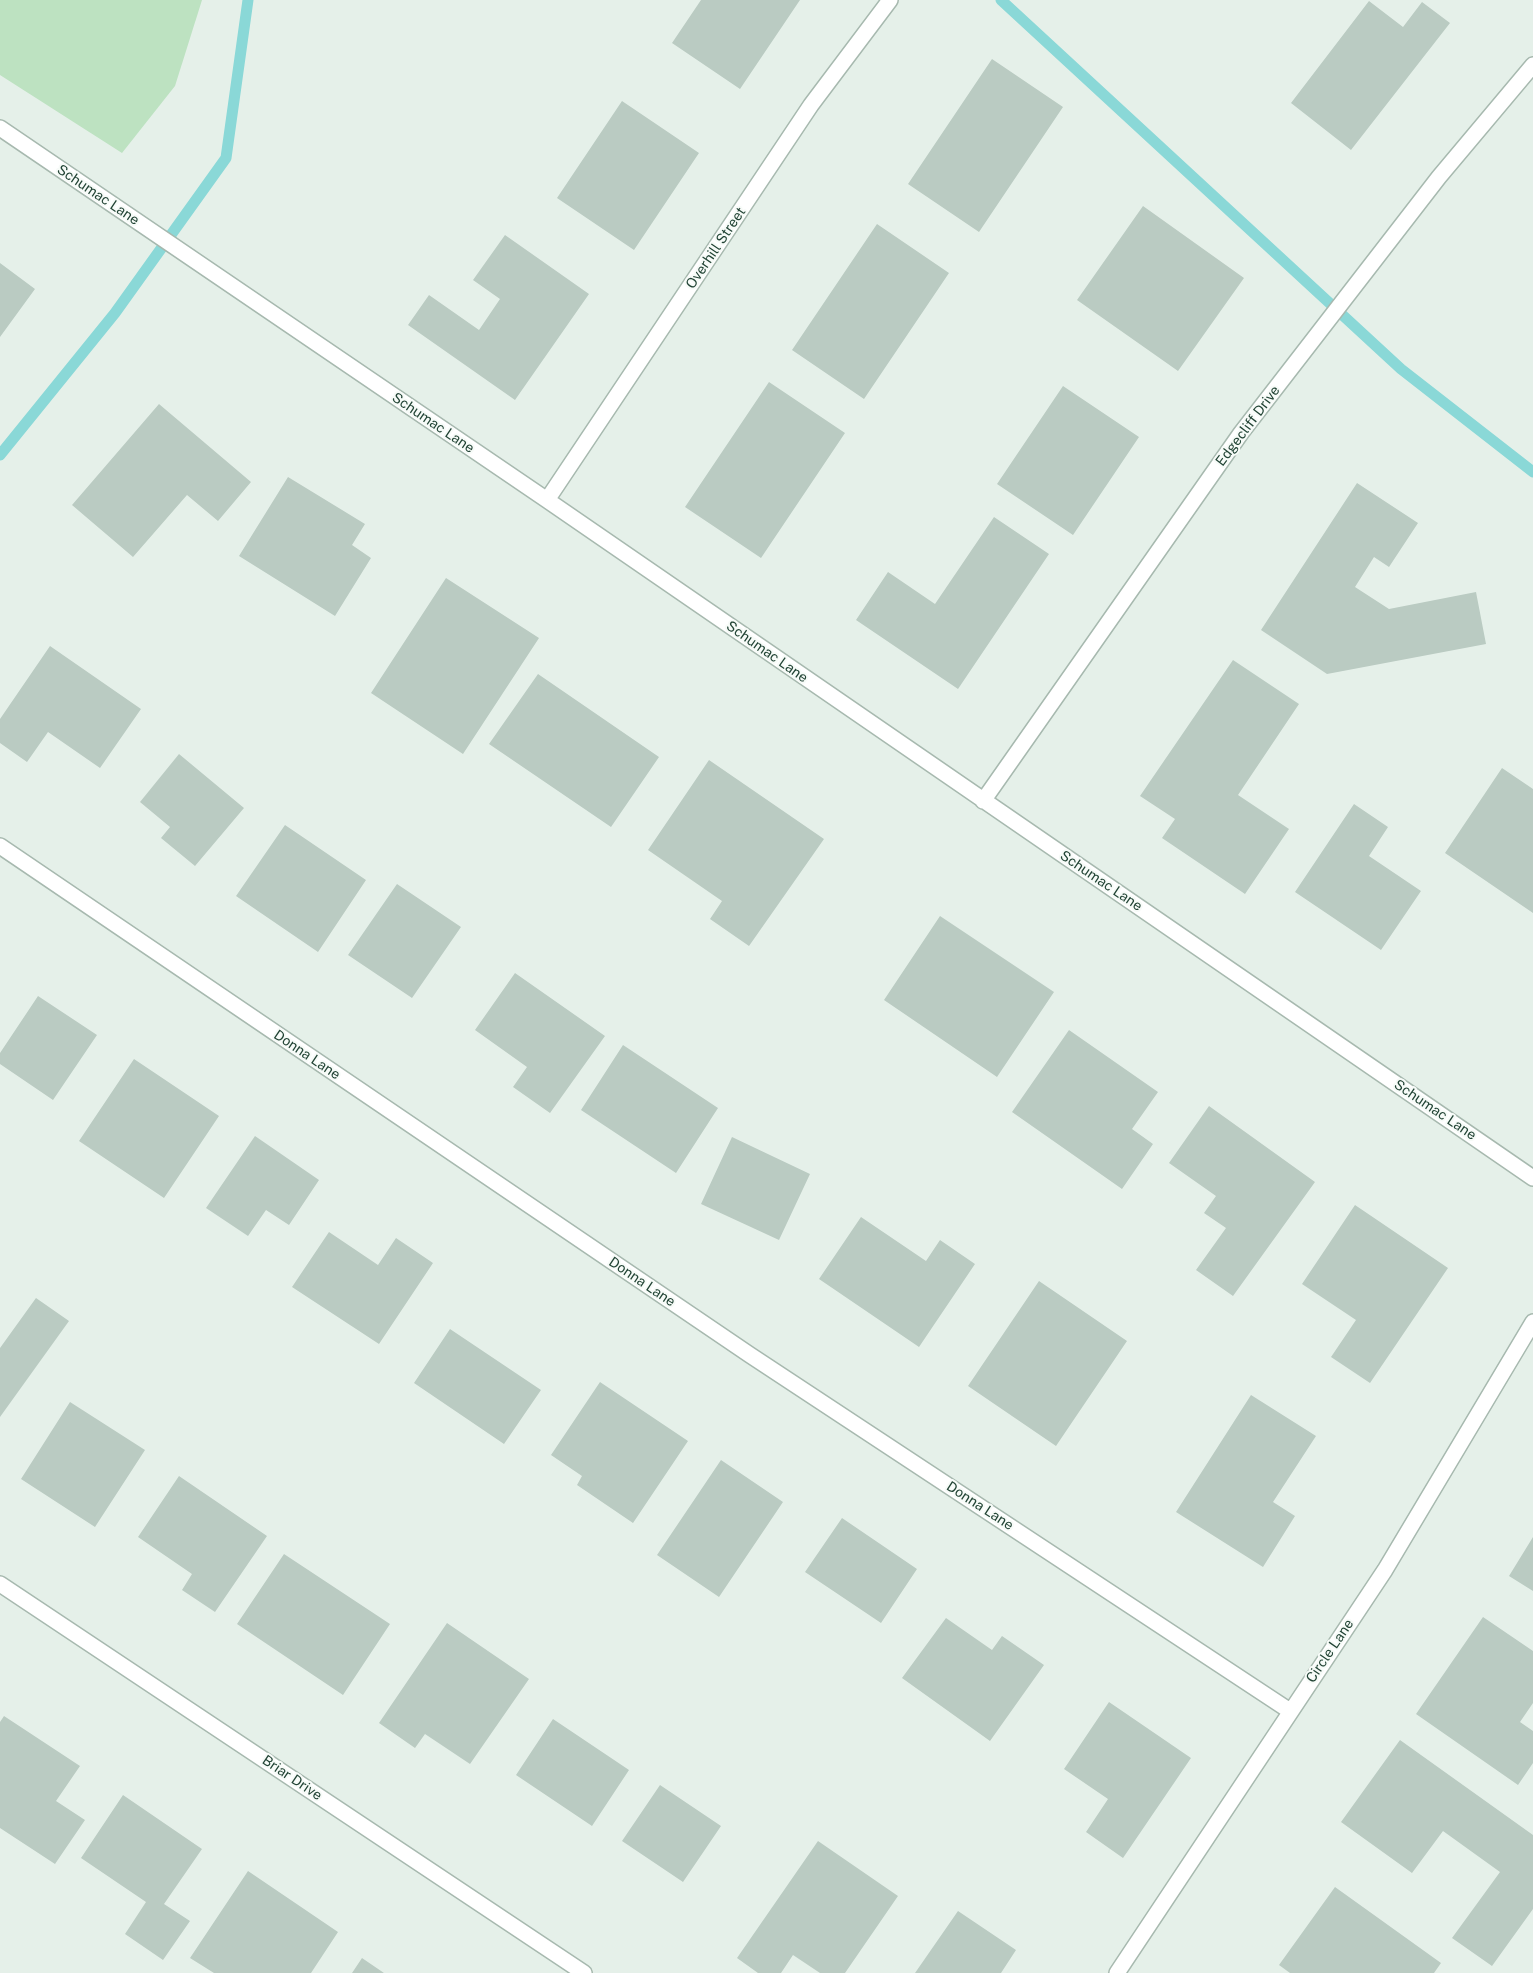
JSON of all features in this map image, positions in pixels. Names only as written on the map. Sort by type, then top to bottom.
[{"type":"street","name":"Overhill Street","points":[[547,500],[811,105],[890,0]]},
{"type":"street","name":"Edgecliff Drive","points":[[983,801],[1241,433],[1439,177],[1533,65]]},
{"type":"street","name":"Schumac Lane","points":[[0,128],[547,500],[1533,1178]]},
{"type":"street","name":"Donna Lane","points":[[0,846],[750,1355],[1290,1711]]},
{"type":"street","name":"Circle Lane","points":[[1117,1973],[1385,1570],[1533,1322]]},
{"type":"street","name":"Briar Drive","points":[[0,1584],[584,1973]]},
{"type":"green space","points":[[0,0],[202,0],[175,86],[122,153],[0,75]]},
{"type":"building","points":[[701,0],[800,0],[740,89],[672,43]]},
{"type":"building","points":[[1369,1],[1403,27],[1422,2],[1450,23],[1351,150],[1291,103]]},
{"type":"building","points":[[992,59],[1063,107],[979,232],[908,184]]},
{"type":"building","points":[[622,101],[699,153],[634,250],[557,198]]},
{"type":"building","points":[[1143,206],[1244,278],[1178,371],[1077,300]]},
{"type":"building","points":[[877,224],[949,273],[864,399],[792,350]]},
{"type":"building","points":[[505,235],[589,294],[515,400],[408,325],[429,295],[479,330],[500,299],[473,280]]},
{"type":"building","points":[[0,263],[35,289],[0,337]]},
{"type":"building","points":[[769,382],[845,433],[761,558],[685,507]]},
{"type":"building","points":[[1063,386],[1139,437],[1073,535],[997,484]]},
{"type":"building","points":[[159,404],[251,482],[218,521],[187,495],[133,557],[72,505]]},
{"type":"building","points":[[288,477],[365,524],[352,545],[371,558],[335,616],[239,556]]},
{"type":"building","points":[[1357,483],[1418,523],[1389,567],[1374,557],[1355,587],[1389,609],[1476,592],[1486,644],[1327,674],[1261,630]]},
{"type":"building","points":[[994,517],[1049,554],[958,689],[856,620],[888,572],[935,604]]},
{"type":"building","points":[[446,578],[539,638],[463,754],[371,693]]},
{"type":"building","points":[[50,646],[141,709],[100,768],[48,732],[27,762],[0,743],[0,719]]},
{"type":"building","points":[[1233,660],[1299,704],[1238,795],[1289,829],[1245,894],[1162,838],[1175,819],[1140,796]]},
{"type":"building","points":[[538,674],[659,757],[611,827],[489,744]]},
{"type":"building","points":[[179,754],[244,808],[195,866],[161,838],[170,827],[140,802]]},
{"type":"building","points":[[709,760],[824,839],[749,946],[710,919],[722,901],[648,850]]},
{"type":"building","points":[[1502,768],[1533,789],[1533,913],[1445,853]]},
{"type":"building","points":[[1354,804],[1388,827],[1369,856],[1421,891],[1381,950],[1295,892]]},
{"type":"building","points":[[285,825],[366,880],[318,952],[236,896]]},
{"type":"building","points":[[397,884],[461,927],[412,998],[348,955]]},
{"type":"building","points":[[940,916],[1054,992],[997,1077],[884,1000]]},
{"type":"building","points":[[515,973],[605,1036],[550,1113],[513,1087],[527,1067],[475,1030]]},
{"type":"building","points":[[38,996],[97,1035],[53,1100],[0,1064],[0,1053]]},
{"type":"building","points":[[1069,1030],[1158,1092],[1132,1129],[1153,1144],[1122,1189],[1012,1112]]},
{"type":"building","points":[[623,1045],[718,1108],[676,1173],[581,1110]]},
{"type":"building","points":[[134,1059],[219,1116],[164,1198],[79,1141]]},
{"type":"building","points":[[1209,1106],[1315,1182],[1233,1296],[1196,1270],[1226,1228],[1204,1213],[1216,1196],[1169,1163]]},
{"type":"building","points":[[255,1136],[319,1180],[289,1225],[266,1210],[248,1236],[206,1208]]},
{"type":"building","points":[[732,1137],[810,1174],[779,1240],[701,1204]]},
{"type":"building","points":[[1355,1205],[1448,1268],[1370,1383],[1331,1357],[1356,1320],[1302,1284]]},
{"type":"building","points":[[861,1217],[926,1261],[940,1240],[975,1264],[919,1347],[819,1279]]},
{"type":"building","points":[[329,1232],[378,1265],[396,1238],[433,1263],[379,1344],[292,1287]]},
{"type":"building","points":[[1039,1281],[1127,1341],[1056,1446],[968,1386]]},
{"type":"building","points":[[36,1298],[69,1321],[0,1417],[0,1348]]},
{"type":"building","points":[[450,1329],[541,1390],[504,1444],[414,1383]]},
{"type":"building","points":[[600,1382],[688,1441],[633,1523],[577,1485],[582,1476],[551,1455]]},
{"type":"building","points":[[1251,1395],[1316,1436],[1273,1502],[1295,1516],[1263,1567],[1176,1512]]},
{"type":"building","points":[[70,1402],[145,1450],[95,1527],[21,1479]]},
{"type":"building","points":[[721,1460],[783,1502],[719,1597],[657,1555]]},
{"type":"building","points":[[179,1476],[267,1536],[215,1612],[182,1590],[192,1574],[138,1537]]},
{"type":"building","points":[[842,1518],[917,1569],[881,1623],[805,1572]]},
{"type":"building","points":[[1533,1537],[1533,1591],[1509,1576]]},
{"type":"building","points":[[284,1554],[390,1624],[343,1695],[237,1624]]},
{"type":"building","points":[[1483,1617],[1533,1651],[1533,1703],[1520,1722],[1533,1731],[1533,1763],[1518,1785],[1416,1714]]},
{"type":"building","points":[[946,1618],[992,1650],[1002,1636],[1044,1665],[990,1741],[902,1678]]},
{"type":"building","points":[[447,1623],[529,1679],[470,1764],[425,1734],[415,1748],[379,1723]]},
{"type":"building","points":[[1109,1702],[1191,1758],[1123,1858],[1086,1832],[1108,1799],[1064,1769]]},
{"type":"building","points":[[4,1716],[80,1766],[56,1801],[85,1820],[55,1864],[0,1828],[0,1722]]},
{"type":"building","points":[[553,1719],[629,1770],[592,1826],[516,1775]]},
{"type":"building","points":[[1400,1740],[1533,1835],[1533,1909],[1492,1966],[1452,1938],[1500,1872],[1443,1831],[1412,1873],[1341,1822]]},
{"type":"building","points":[[660,1785],[721,1826],[683,1882],[622,1841]]},
{"type":"building","points":[[123,1795],[202,1849],[164,1904],[190,1921],[163,1960],[125,1934],[146,1902],[81,1858]]},
{"type":"building","points":[[818,1841],[898,1896],[845,1973],[820,1973],[793,1955],[781,1973],[758,1973],[737,1958]]},
{"type":"building","points":[[248,1871],[338,1932],[311,1973],[214,1973],[190,1958]]},
{"type":"building","points":[[1335,1887],[1441,1963],[1434,1973],[1290,1973],[1279,1965]]},
{"type":"building","points":[[958,1911],[1016,1950],[1001,1973],[915,1973]]},
{"type":"building","points":[[362,1958],[384,1973],[352,1973]]},
{"type":"waterway","points":[[0,455],[115,313],[226,158],[248,0]]},
{"type":"waterway","points":[[1001,0],[1401,369],[1533,472]]}]
